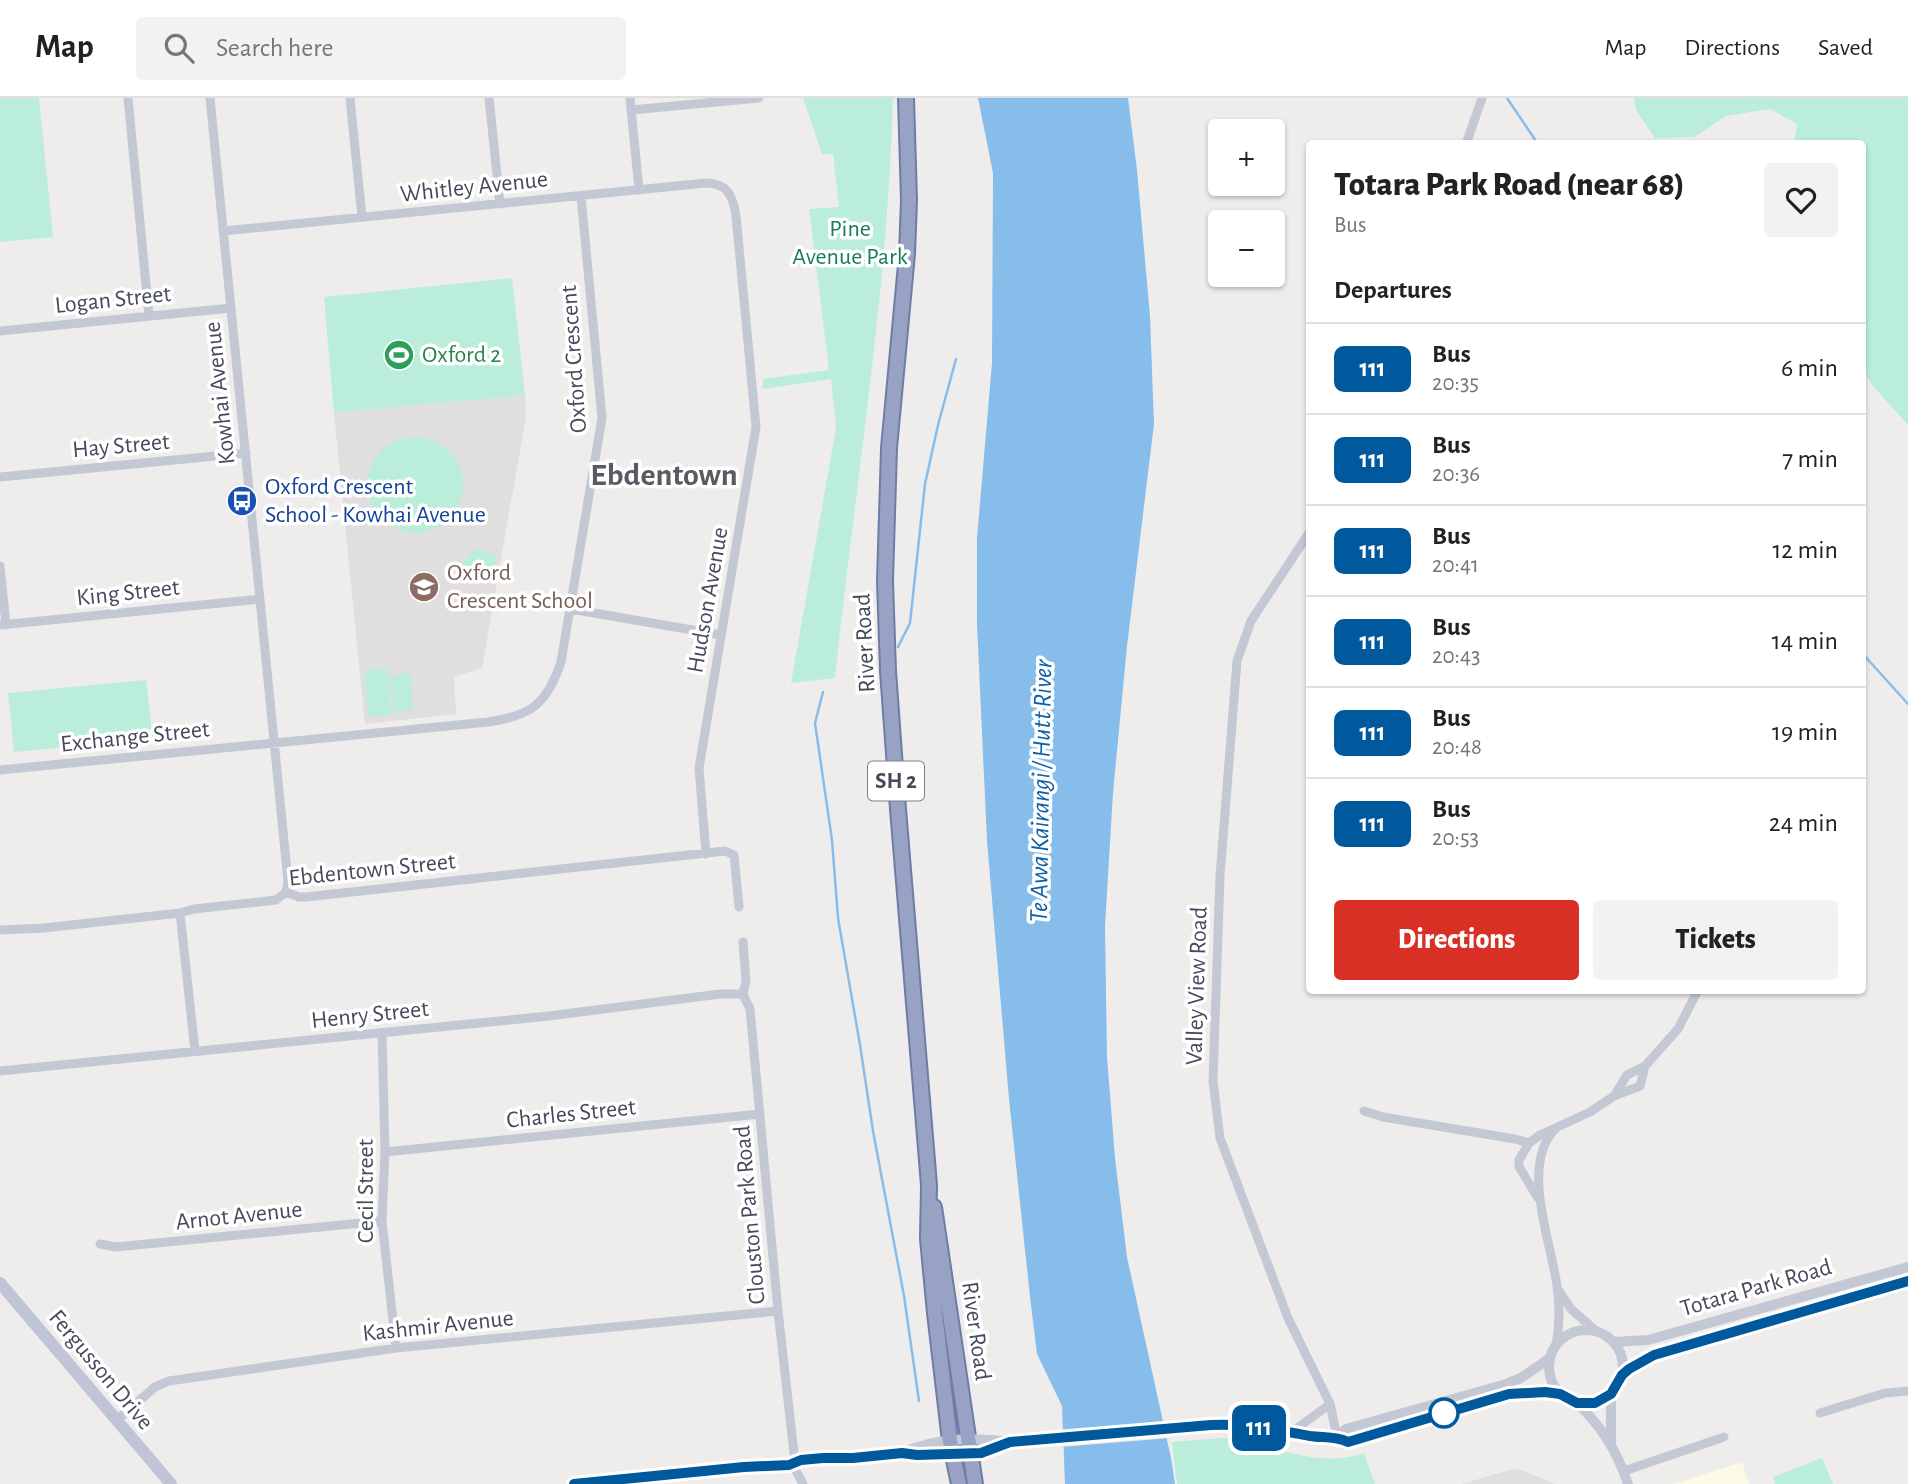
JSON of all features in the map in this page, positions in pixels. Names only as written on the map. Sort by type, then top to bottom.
[{"type":"highway","name":"River Road","points":[[906,98],[909,176],[907,254],[889,449],[885,581],[898,809],[929,1185],[928,1240],[952,1448],[959,1484]]},
{"type":"highway","name":"River Road","points":[[929,1185],[939,1234],[975,1484]]},
{"type":"main road","name":"Fergusson Drive","points":[[0,1283],[171,1484]]},
{"type":"street","points":[[128,98],[149,316]]},
{"type":"street","name":"Kowhai Avenue","points":[[210,98],[288,881],[286,892]]},
{"type":"street","points":[[350,98],[362,217]]},
{"type":"street","points":[[489,98],[500,204]]},
{"type":"street","points":[[630,98],[639,190]]},
{"type":"street","points":[[631,110],[759,98]]},
{"type":"street","points":[[1467,140],[1482,98]]},
{"type":"street","name":"Whitley Avenue","points":[[223,231],[706,183],[718,184],[727,189]]},
{"type":"street","name":"Hudson Avenue","points":[[706,854],[699,768],[756,427],[736,216],[733,198],[727,189]]},
{"type":"street","name":"Oxford Crescent","points":[[274,742],[516,717],[538,704],[555,680],[561,662],[602,418],[580,196]]},
{"type":"street","name":"Logan Street","points":[[0,331],[230,309]]},
{"type":"street","name":"Hay Street","points":[[0,477],[246,453]]},
{"type":"street","name":"Valley View Road","points":[[1306,538],[1251,621],[1237,661],[1220,876],[1213,1081],[1220,1138],[1287,1318],[1330,1404],[1337,1437]]},
{"type":"street","points":[[0,566],[3,625]]},
{"type":"street","name":"King Street","points":[[3,625],[260,600]]},
{"type":"street","points":[[570,609],[721,635]]},
{"type":"street","name":"Exchange Street","points":[[0,770],[274,742]]},
{"type":"street","name":"Ebdentown Street","points":[[0,930],[44,928],[180,913],[276,900],[286,892],[306,897],[725,851],[734,855],[739,906]]},
{"type":"street","points":[[180,913],[195,1051]]},
{"type":"street","name":"Clouston Park Road","points":[[743,942],[746,981],[743,994],[750,1009],[778,1311],[796,1471],[803,1484]]},
{"type":"street","name":"Henry Street","points":[[0,1070],[576,1013],[720,994],[743,994]]},
{"type":"street","points":[[1614,1096],[1627,1075],[1645,1066],[1678,1029],[1696,994]]},
{"type":"street","name":"Cecil Street","points":[[382,1033],[385,1152],[382,1221],[396,1348]]},
{"type":"street","points":[[1538,1198],[1519,1167],[1519,1160],[1529,1143],[1540,1135],[1590,1112],[1614,1096],[1640,1086],[1645,1066]]},
{"type":"street","points":[[1364,1111],[1383,1117],[1529,1143]]},
{"type":"street","name":"Charles Street","points":[[385,1152],[760,1114]]},
{"type":"street","points":[[1555,1129],[1543,1145],[1538,1198],[1557,1286],[1560,1319],[1556,1345],[1550,1358],[1550,1377],[1560,1394]]},
{"type":"street","name":"Arnot Avenue","points":[[100,1244],[116,1247],[382,1221]]},
{"type":"street","name":"Totara Park Road","points":[[1613,1342],[1648,1340],[1908,1267]]},
{"type":"street","name":"Totara Park Road","points":[[1622,1375],[1654,1355],[1908,1280]]},
{"type":"street","points":[[1557,1286],[1570,1309],[1613,1342],[1622,1357],[1622,1375],[1611,1394],[1611,1443]]},
{"type":"street","name":"Kashmir Avenue","points":[[117,1420],[155,1387],[169,1381],[396,1348],[778,1311]]},
{"type":"street","points":[[1556,1345],[1574,1332],[1596,1331]]},
{"type":"street","points":[[1337,1437],[1346,1429],[1503,1385],[1521,1378],[1550,1358]]},
{"type":"street","points":[[1820,1413],[1885,1393],[1908,1391]]},
{"type":"street","points":[[574,1484],[668,1480],[789,1465],[795,1462],[902,1453],[916,1447],[969,1446],[981,1453],[1010,1442],[1226,1424],[1325,1438],[1337,1437],[1348,1442],[1509,1394],[1545,1392],[1560,1394],[1577,1403],[1598,1425],[1611,1443],[1628,1484]]},
{"type":"street","points":[[1577,1403],[1595,1403],[1611,1394]]},
{"type":"street","points":[[1292,1432],[1330,1404]]},
{"type":"street","points":[[1624,1471],[1724,1437]]},
{"type":"shaded area","name":"Oxford Crescent School","points":[[525,395],[526,416],[482,668],[454,677],[456,714],[365,724],[334,413]]},
{"type":"shaded area","points":[[1742,1462],[1749,1484],[1674,1484]]},
{"type":"shaded area","points":[[1512,1469],[1555,1484],[1462,1484]]},
{"type":"green space","points":[[0,98],[39,98],[53,237],[0,242]]},
{"type":"green space","name":"Pine Avenue Park","points":[[803,98],[893,98],[878,316],[835,678],[791,683],[836,428],[831,379],[763,389],[763,379],[829,370],[809,209],[839,207],[833,154],[822,154]]},
{"type":"green space","points":[[1634,98],[1908,98],[1908,425],[1866,375],[1866,140],[1794,140],[1797,124],[1770,109],[1726,116],[1694,137],[1655,138],[1636,110]]},
{"type":"green space","points":[[512,278],[525,395],[334,413],[324,297]]},
{"type":"green space","points":[[415,437],[433,441],[449,451],[459,467],[463,485],[459,503],[449,519],[433,529],[415,533],[397,529],[381,519],[371,503],[367,485],[371,467],[381,451],[397,441]]},
{"type":"green space","points":[[475,549],[485,550],[497,557],[494,571],[474,575],[463,570],[461,566]]},
{"type":"green space","points":[[387,668],[391,715],[368,717],[364,670]]},
{"type":"green space","points":[[410,673],[414,710],[393,712],[389,676]]},
{"type":"green space","points":[[146,680],[153,739],[14,752],[8,693]]},
{"type":"green space","points":[[1236,1437],[1316,1458],[1333,1459],[1364,1453],[1375,1484],[1177,1484],[1172,1442]]},
{"type":"green space","points":[[1822,1458],[1833,1484],[1775,1484],[1773,1477]]},
{"type":"water","name":"Te Awa Kairangi / Hutt River","points":[[978,98],[1128,98],[1150,316],[1154,424],[1127,646],[1113,793],[1105,926],[1107,1057],[1127,1257],[1175,1484],[1065,1484],[1062,1406],[1037,1354],[1009,1099],[987,841],[977,624],[977,538],[992,363],[993,173]]},
{"type":"pier","points":[[1167,1422],[1170,1438],[1060,1447],[1059,1431]]},
{"type":"waterway","points":[[1507,98],[1535,140]]},
{"type":"waterway","points":[[898,647],[910,623],[925,484],[956,359]]},
{"type":"waterway","points":[[1866,657],[1908,704]]},
{"type":"waterway","points":[[823,692],[815,723],[832,840],[838,918],[873,1131],[904,1296],[919,1401]]},
{"type":"bus line","name":"111","points":[[574,1484],[789,1465],[801,1460],[823,1458],[902,1453],[981,1453],[1010,1442],[1211,1425],[1240,1425],[1325,1438],[1337,1437],[1348,1442],[1521,1392],[1560,1394],[1577,1403],[1595,1403],[1611,1394],[1622,1375],[1629,1369],[1654,1355],[1908,1281]]},
{"type":"place","name":"Oxford 2","points":[[399,355]]},
{"type":"place","name":"Oxford Crescent School - Kowhai Avenue","points":[[242,501]]},
{"type":"place","name":"Oxford Crescent School","points":[[424,587]]},
{"type":"district","name":"Ebdentown","points":[[664,475]]}]
